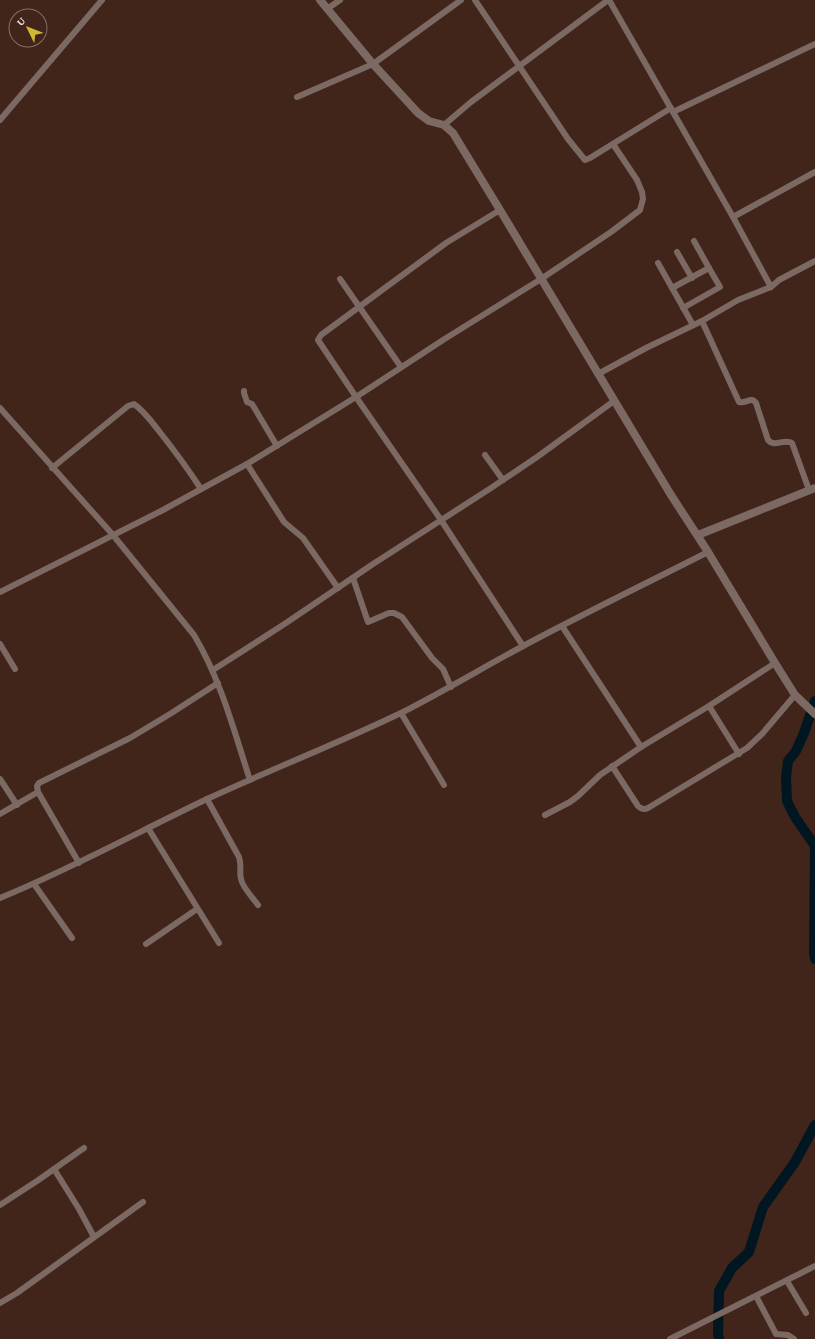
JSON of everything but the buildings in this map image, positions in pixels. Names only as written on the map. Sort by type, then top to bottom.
[{"type":"street","points":[[0,120],[102,0]]},
{"type":"street","points":[[320,0],[373,64],[418,113],[430,121],[444,125],[453,133],[671,495],[698,535],[775,663],[795,694],[815,714]]},
{"type":"street","points":[[327,9],[340,0]]},
{"type":"street","points":[[297,97],[373,64],[460,0]]},
{"type":"street","points":[[475,0],[568,139],[585,160],[672,110],[815,44]]},
{"type":"street","points":[[444,125],[471,102],[609,0],[733,217],[771,287]]},
{"type":"street","points":[[0,592],[113,535],[247,464],[356,397],[612,232],[640,210],[643,199],[640,186],[613,144]]},
{"type":"street","points":[[733,217],[815,172]]},
{"type":"street","points":[[500,210],[446,243],[321,335],[318,340],[441,520],[524,646]]},
{"type":"street","points":[[683,308],[720,287],[694,241]]},
{"type":"street","points":[[677,252],[692,278]]},
{"type":"street","points":[[598,374],[702,321],[738,300],[771,287],[779,280],[815,261]]},
{"type":"street","points":[[658,262],[693,325]]},
{"type":"street","points":[[672,288],[709,268]]},
{"type":"street","points":[[340,279],[401,367]]},
{"type":"street","points":[[698,535],[812,489],[792,444],[788,441],[774,444],[770,442],[754,400],[752,399],[739,402],[702,321]]},
{"type":"street","points":[[244,391],[247,402],[252,404],[277,446]]},
{"type":"street","points":[[213,670],[503,480],[614,401]]},
{"type":"street","points":[[52,468],[128,406],[134,404],[150,420],[169,443],[201,489]]},
{"type":"street","points":[[0,408],[113,535],[194,635],[213,670],[250,780]]},
{"type":"street","points":[[485,455],[503,480]]},
{"type":"street","points":[[247,464],[284,522],[304,538],[338,588]]},
{"type":"street","points":[[0,898],[79,863],[148,828],[250,780],[401,713],[562,626],[708,552]]},
{"type":"street","points":[[353,578],[368,622],[389,613],[394,613],[402,617],[432,658],[443,669],[451,687]]},
{"type":"street","points":[[562,626],[641,747]]},
{"type":"street","points":[[0,644],[15,669]]},
{"type":"street","points":[[545,816],[570,802],[612,766],[775,663]]},
{"type":"street","points":[[79,863],[38,792],[37,786],[42,781],[142,731],[218,683]]},
{"type":"street","points":[[612,766],[638,806],[644,810],[739,754],[751,745],[795,694]]},
{"type":"street","points":[[709,706],[739,754]]},
{"type":"street","points":[[401,713],[444,785]]},
{"type":"street","points":[[0,779],[17,805]]},
{"type":"street","points":[[0,814],[38,792]]},
{"type":"street","points":[[207,800],[239,857],[241,862],[242,883],[258,905]]},
{"type":"street","points":[[148,828],[219,943]]},
{"type":"street","points":[[34,884],[72,938]]},
{"type":"street","points":[[146,944],[197,909]]},
{"type":"street","points":[[0,1205],[54,1170],[84,1148]]},
{"type":"street","points":[[54,1170],[94,1236]]},
{"type":"street","points":[[0,1303],[17,1293],[143,1202]]},
{"type":"street","points":[[670,1339],[815,1266]]},
{"type":"street","points":[[787,1281],[806,1313]]},
{"type":"street","points":[[756,1296],[776,1334],[788,1335],[794,1339]]},
{"type":"waterway","points":[[815,701],[796,751],[788,761],[786,777],[787,801],[795,817],[815,846],[815,959]]},
{"type":"waterway","points":[[719,1339],[719,1291],[732,1268],[749,1252],[763,1207],[795,1162],[815,1125]]}]
